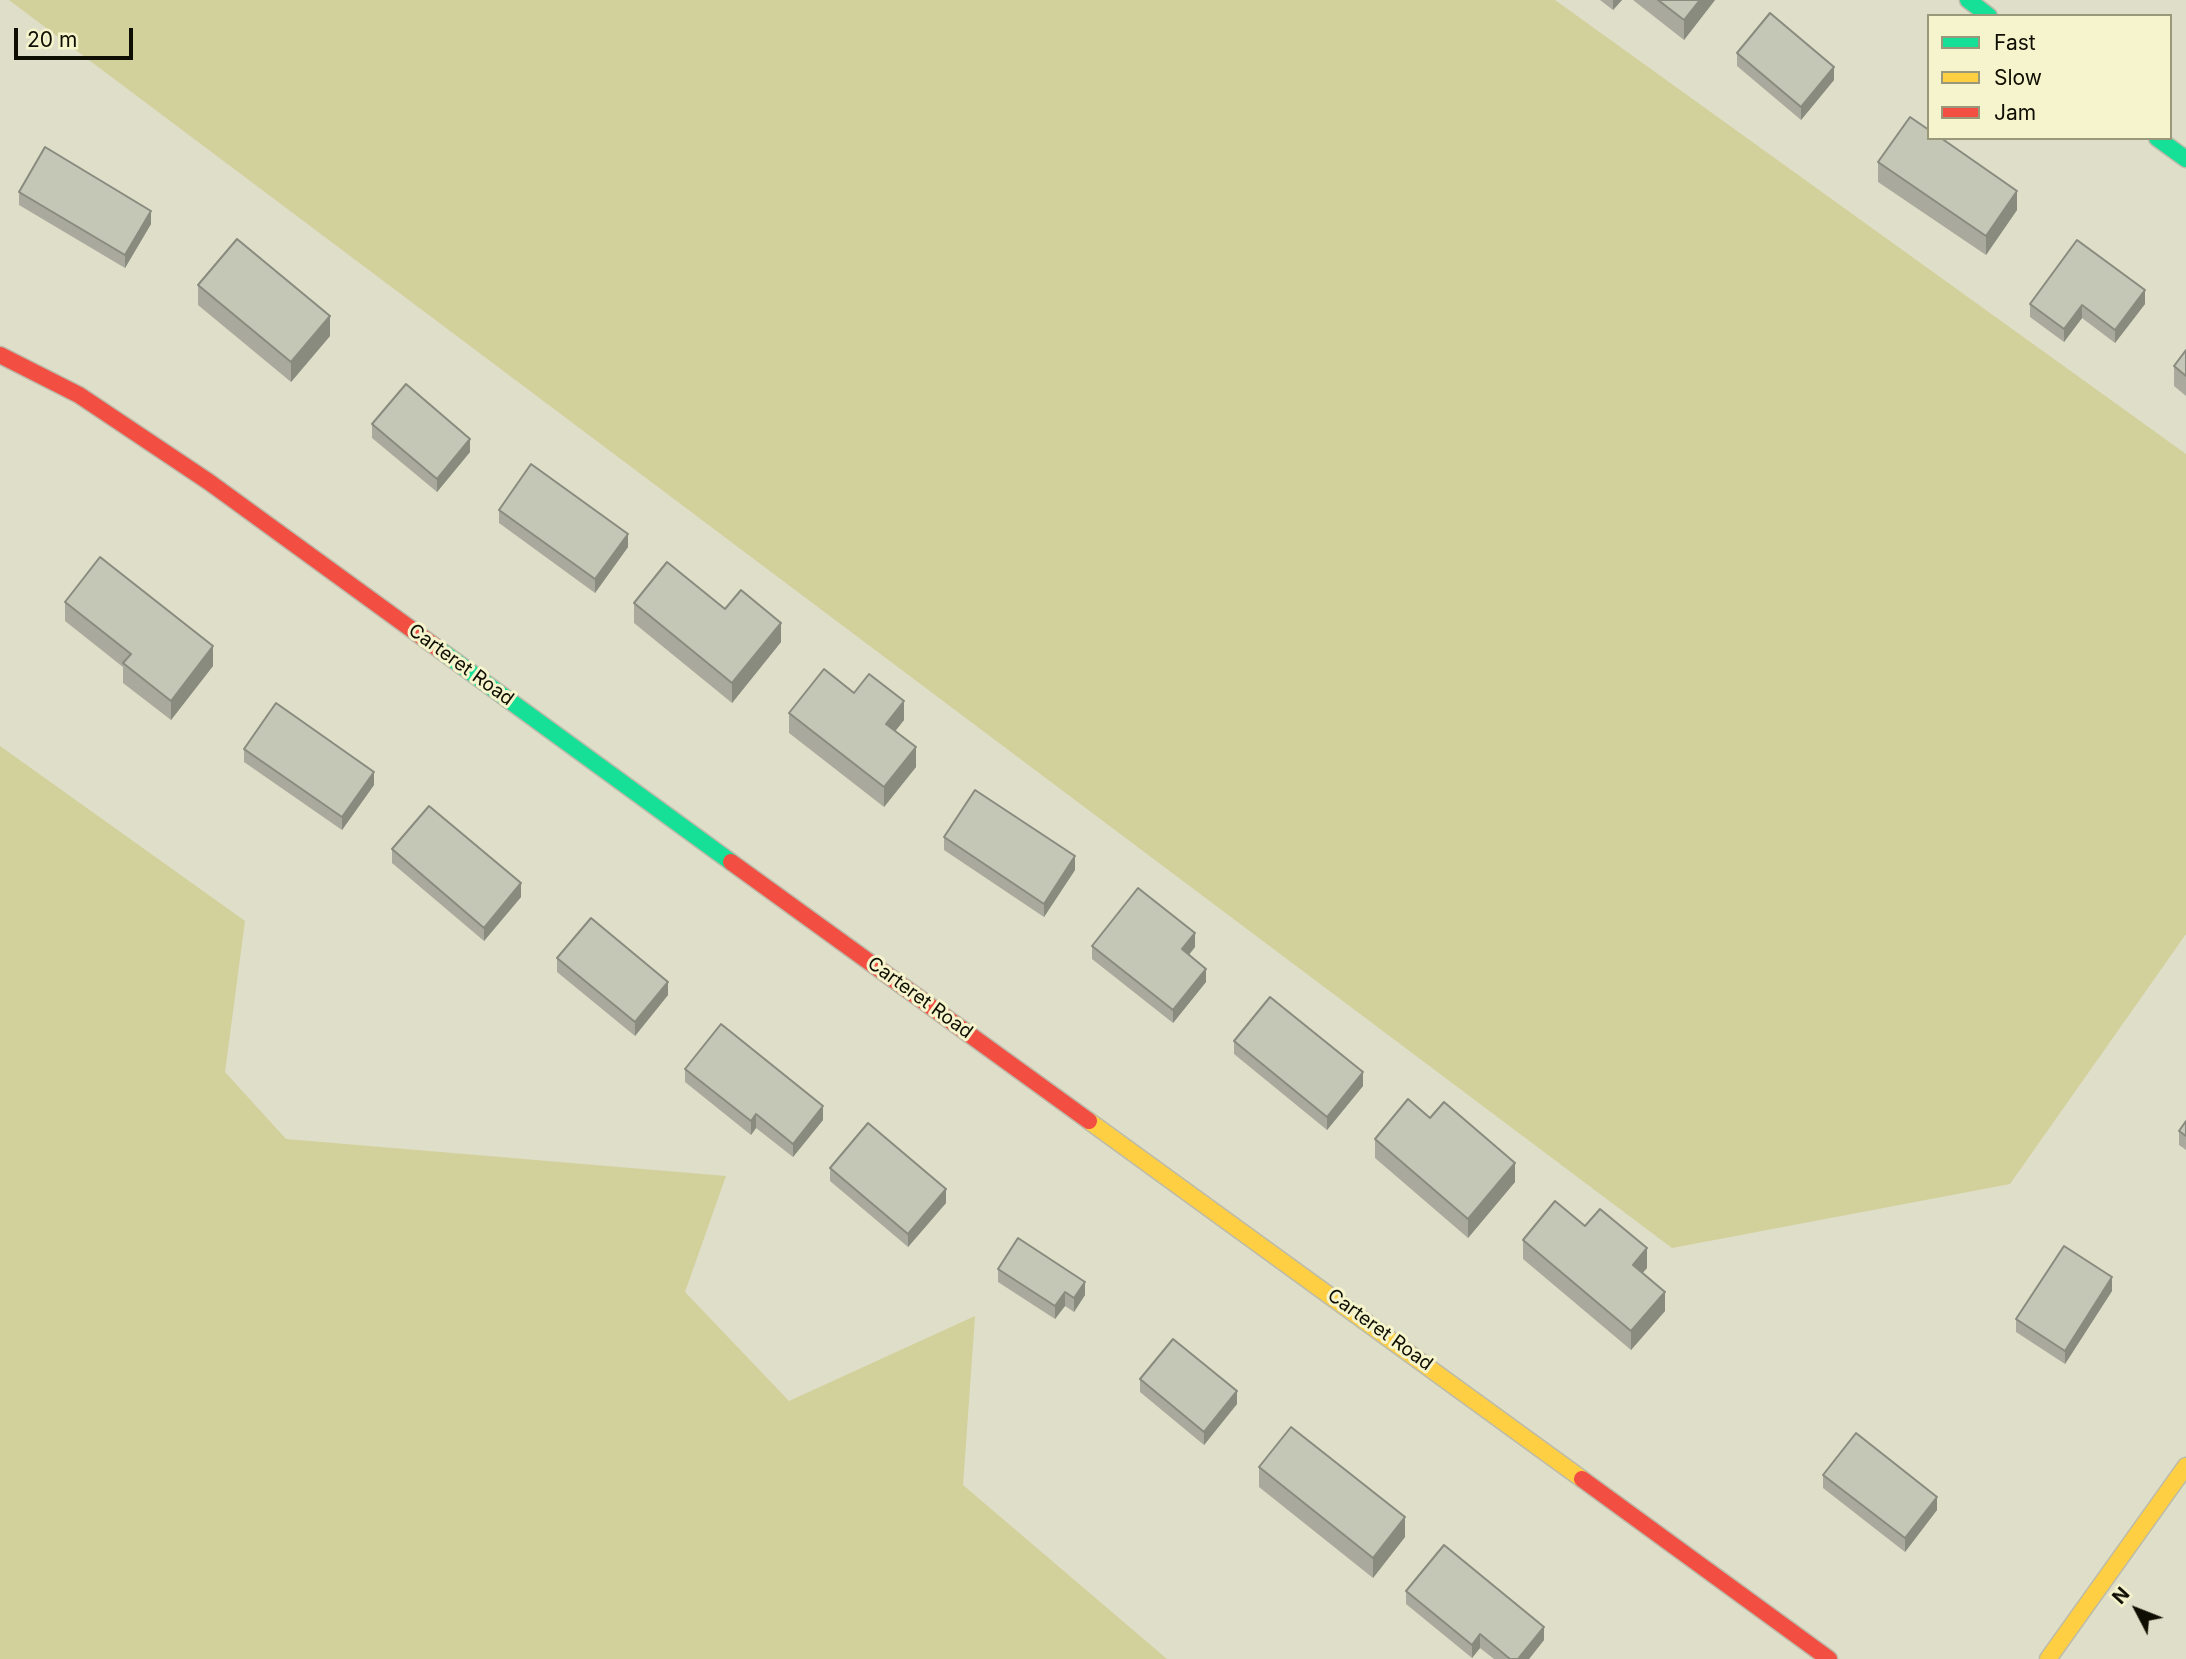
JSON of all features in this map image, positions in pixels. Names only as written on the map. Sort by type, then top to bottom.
[{"type":"street","points":[[1968,0],[1986,14]]},
{"type":"street","points":[[2160,140],[2186,159]]},
{"type":"street","name":"Carteret Road","points":[[0,355],[79,395],[209,482],[1829,1659]]},
{"type":"street","points":[[2048,1659],[2186,1466]]},
{"type":"shaded area","points":[[9,0],[1555,0],[2186,454],[2186,934],[2010,1184],[1672,1248]]},
{"type":"shaded area","points":[[0,746],[245,921],[225,1072],[286,1139],[726,1176],[685,1292],[789,1401],[975,1316],[963,1485],[1167,1659],[0,1659]]},
{"type":"building","points":[[1658,0],[1700,0],[1684,20]]},
{"type":"building","points":[[1770,13],[1834,67],[1801,107],[1737,53]]},
{"type":"building","points":[[1910,117],[1927,129],[1927,140],[1944,140],[2017,191],[1986,236],[1878,162]]},
{"type":"building","points":[[45,147],[151,211],[125,255],[19,192]]},
{"type":"building","points":[[237,239],[330,316],[291,362],[198,285]]},
{"type":"building","points":[[2077,240],[2145,290],[2115,330],[2082,305],[2064,329],[2030,304]]},
{"type":"building","points":[[2186,350],[2186,376],[2174,366]]},
{"type":"building","points":[[406,384],[470,439],[437,479],[372,424]]},
{"type":"building","points":[[531,464],[628,534],[595,579],[499,510]]},
{"type":"building","points":[[100,557],[213,646],[171,701],[123,663],[131,654],[65,602]]},
{"type":"building","points":[[667,562],[725,609],[741,590],[781,623],[732,683],[634,603]]},
{"type":"building","points":[[824,669],[854,693],[869,674],[904,701],[886,724],[916,747],[884,787],[789,713]]},
{"type":"building","points":[[276,703],[374,772],[342,817],[244,749]]},
{"type":"building","points":[[975,790],[1075,856],[1044,904],[944,837]]},
{"type":"building","points":[[429,806],[521,883],[484,928],[392,849]]},
{"type":"building","points":[[1138,888],[1195,933],[1182,949],[1206,969],[1173,1010],[1092,946]]},
{"type":"building","points":[[591,918],[668,982],[635,1022],[557,958]]},
{"type":"building","points":[[1270,997],[1363,1072],[1327,1117],[1234,1041]]},
{"type":"building","points":[[721,1024],[823,1106],[793,1144],[756,1114],[751,1121],[685,1069]]},
{"type":"building","points":[[1408,1099],[1430,1118],[1444,1102],[1515,1163],[1468,1219],[1375,1139]]},
{"type":"building","points":[[2186,1121],[2186,1136],[2179,1131]]},
{"type":"building","points":[[868,1123],[946,1189],[908,1234],[830,1168]]},
{"type":"building","points":[[1555,1201],[1585,1226],[1600,1209],[1647,1248],[1633,1265],[1665,1292],[1631,1331],[1523,1240]]},
{"type":"building","points":[[1018,1238],[1085,1282],[1074,1298],[1065,1292],[1055,1306],[998,1269]]},
{"type":"building","points":[[2064,1246],[2112,1277],[2065,1351],[2016,1319]]},
{"type":"building","points":[[1173,1339],[1237,1391],[1204,1432],[1140,1379]]},
{"type":"building","points":[[1291,1427],[1405,1517],[1373,1558],[1259,1467]]},
{"type":"building","points":[[1856,1433],[1937,1497],[1905,1538],[1823,1475]]},
{"type":"building","points":[[1444,1545],[1544,1627],[1518,1659],[1510,1659],[1480,1634],[1472,1645],[1406,1591]]},
{"type":"traffic: fast","points":[[1968,0],[1986,14]]},
{"type":"traffic: fast","points":[[2160,140],[2186,159]]},
{"type":"traffic: fast","points":[[440,650],[731,862]]},
{"type":"traffic: slow","points":[[1089,1121],[1582,1479]]},
{"type":"traffic: slow","points":[[2048,1659],[2186,1466]]},
{"type":"traffic: jam","points":[[0,355],[79,395],[209,482],[440,650]]},
{"type":"traffic: jam","points":[[731,862],[1089,1121]]},
{"type":"traffic: jam","points":[[1582,1479],[1829,1659]]}]
